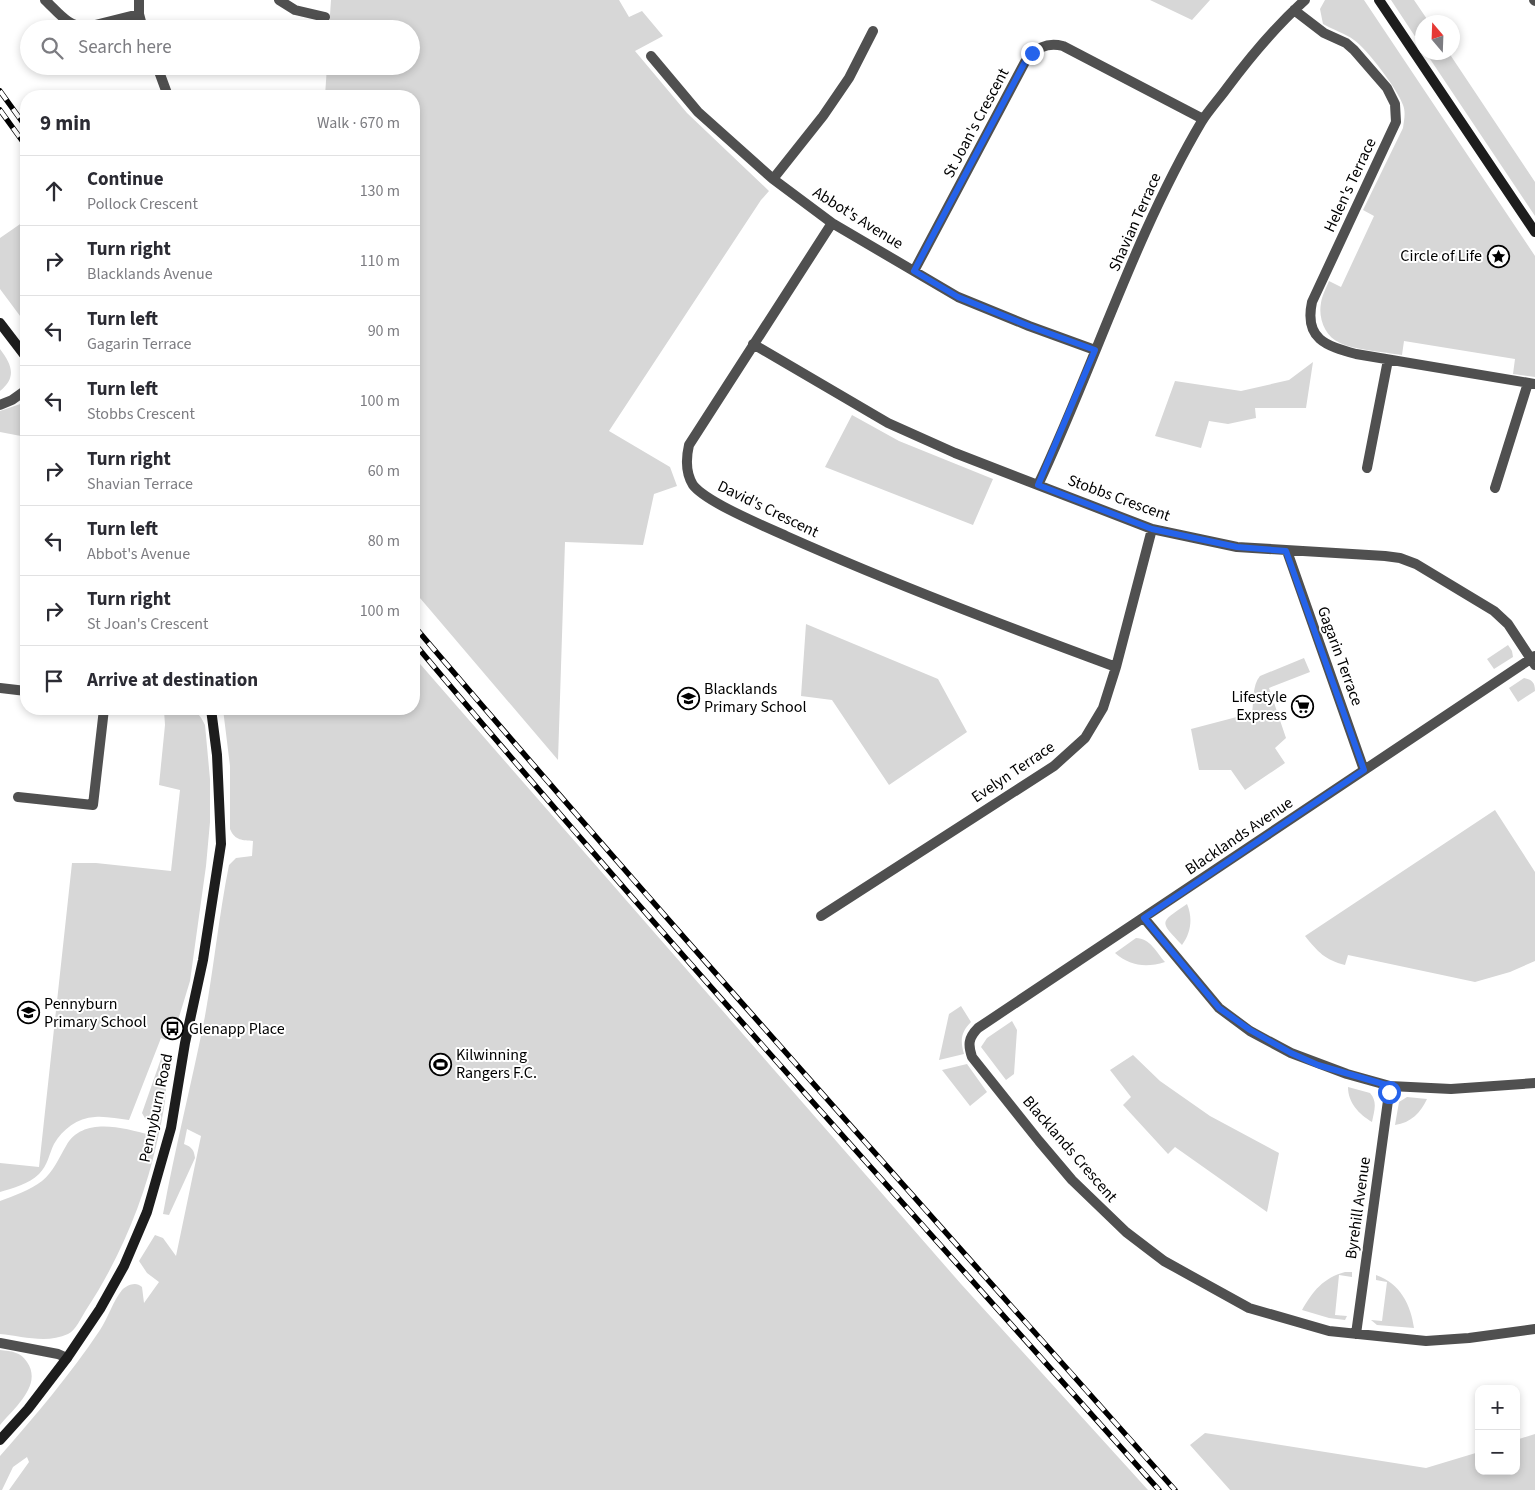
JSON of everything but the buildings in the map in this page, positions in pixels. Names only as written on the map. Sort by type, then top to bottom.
[{"type":"street","points":[[45,0],[66,20]]},
{"type":"street","points":[[139,0],[141,20]]},
{"type":"street","points":[[279,0],[295,10],[325,17]]},
{"type":"street","points":[[1380,0],[1535,232]]},
{"type":"street","name":"Shavian Terrace","points":[[1038,485],[1172,175],[1203,120],[1259,46],[1299,4]]},
{"type":"street","name":"Helen's Terrace","points":[[1299,4],[1313,26],[1346,43],[1387,88],[1395,104],[1396,122],[1312,302],[1310,310],[1313,329],[1323,342],[1331,347],[1388,360],[1531,383],[1495,488]]},
{"type":"street","points":[[117,20],[139,14]]},
{"type":"street","points":[[773,179],[823,116],[849,78],[873,31]]},
{"type":"street","name":"St Joan's Crescent","points":[[914,271],[1025,62],[1032,53],[1046,44],[1063,46],[1203,120]]},
{"type":"street","name":"Abbot's Avenue","points":[[651,56],[698,112],[773,179],[832,223],[958,297],[1095,350]]},
{"type":"street","points":[[160,75],[166,90]]},
{"type":"street","name":"David's Crescent","points":[[832,223],[689,445],[686,457],[688,473],[693,484],[716,502],[757,523],[847,563],[1116,667]]},
{"type":"street","points":[[0,323],[20,349]]},
{"type":"street","name":"Stobbs Crescent","points":[[753,344],[888,423],[955,453],[1152,529],[1237,547],[1385,556],[1400,558],[1416,564],[1494,610],[1508,624],[1534,660]]},
{"type":"street","points":[[1367,468],[1388,360]]},
{"type":"street","points":[[0,405],[20,394]]},
{"type":"street","name":"Evelyn Terrace","points":[[821,916],[1054,766],[1085,738],[1103,708],[1116,667],[1152,529]]},
{"type":"street","name":"Gagarin Terrace","points":[[1286,551],[1364,770]]},
{"type":"street","name":"Blacklands Avenue","points":[[968,1046],[969,1039],[978,1028],[1364,770],[1534,660]]},
{"type":"street","points":[[0,688],[20,690]]},
{"type":"street","points":[[18,797],[93,805],[103,715]]},
{"type":"street","name":"Pennyburn Road","points":[[0,1440],[28,1409],[67,1358],[100,1309],[124,1266],[146,1212],[170,1128],[185,1043],[203,960],[221,844],[217,755],[212,715]]},
{"type":"street","points":[[1144,918],[1219,1008],[1250,1030],[1291,1053],[1318,1065],[1390,1086],[1451,1089],[1535,1083]]},
{"type":"street","name":"Blacklands Crescent","points":[[968,1046],[972,1057],[1038,1141],[1072,1180],[1126,1232],[1164,1261],[1249,1308],[1329,1331],[1426,1341],[1469,1338],[1535,1329]]},
{"type":"street","name":"Byrehill Avenue","points":[[1356,1334],[1390,1086]]},
{"type":"street","points":[[0,1343],[58,1354],[67,1358]]},
{"type":"shaded area","points":[[331,0],[619,0],[629,17],[642,11],[663,36],[635,51],[687,113],[769,191],[761,200],[609,431],[670,467],[677,486],[654,494],[643,545],[565,542],[558,760],[420,598],[420,90],[325,90],[326,75],[420,75],[420,20],[330,20]]},
{"type":"shaded area","points":[[1150,0],[1210,0],[1192,20]]},
{"type":"shaded area","points":[[1325,0],[1364,0],[1535,256],[1535,377],[1513,374],[1515,359],[1404,341],[1402,355],[1370,351],[1340,343],[1327,332],[1322,321],[1320,309],[1323,295],[1329,281],[1341,287],[1374,216],[1363,210],[1403,128],[1405,114],[1400,98],[1382,70],[1360,45],[1323,24],[1320,9]]},
{"type":"shaded area","points":[[1391,0],[1414,0],[1424,15],[1415,15],[1415,36]]},
{"type":"shaded area","points":[[1431,60],[1454,60],[1535,182],[1535,216]]},
{"type":"shaded area","points":[[20,224],[20,316],[0,289],[0,238]]},
{"type":"shaded area","points":[[0,349],[10,366],[11,376],[0,391]]},
{"type":"shaded area","points":[[1313,362],[1306,408],[1255,408],[1256,418],[1228,424],[1209,421],[1201,448],[1155,436],[1175,381],[1241,391],[1289,380]]},
{"type":"shaded area","points":[[20,404],[20,436],[0,432],[0,411]]},
{"type":"shaded area","points":[[852,415],[899,441],[993,479],[973,525],[825,467]]},
{"type":"shaded area","points":[[806,624],[938,679],[967,732],[889,785],[832,700],[801,696]]},
{"type":"shaded area","points":[[1508,645],[1513,657],[1494,669],[1487,659]]},
{"type":"shaded area","points":[[1304,658],[1310,672],[1269,688],[1286,738],[1275,748],[1285,763],[1245,790],[1231,770],[1199,770],[1191,729],[1252,713],[1254,689],[1260,676]]},
{"type":"shaded area","points":[[420,664],[961,1284],[1148,1490],[9,1490],[29,1462],[27,1457],[13,1467],[2,1490],[0,1490],[0,1456],[77,1363],[100,1330],[122,1290],[132,1284],[140,1285],[142,1287],[144,1303],[159,1282],[147,1273],[139,1261],[155,1235],[163,1238],[176,1256],[201,1136],[187,1129],[184,1144],[192,1149],[195,1158],[169,1215],[163,1214],[205,1016],[229,865],[236,858],[252,856],[253,841],[237,838],[230,829],[230,766],[224,715],[420,715]]},
{"type":"shaded area","points":[[1524,678],[1532,682],[1535,691],[1518,702],[1509,688]]},
{"type":"shaded area","points":[[164,715],[199,715],[205,725],[210,779],[210,822],[206,866],[190,981],[176,1027],[171,1025],[166,1040],[161,1038],[129,1120],[99,1117],[76,1122],[66,1129],[54,1144],[39,1174],[26,1183],[0,1192],[0,1163],[39,1167],[72,863],[96,863],[171,871],[180,790],[159,785]]},
{"type":"shaded area","points":[[1495,810],[1535,872],[1535,961],[1510,972],[1475,982],[1348,955],[1345,965],[1332,961],[1322,955],[1305,936]]},
{"type":"shaded area","points":[[1187,904],[1190,925],[1182,945],[1169,931],[1165,923],[1171,915]]},
{"type":"shaded area","points":[[1136,938],[1149,943],[1165,962],[1138,965],[1126,961],[1115,953]]},
{"type":"shaded area","points":[[961,1006],[971,1022],[962,1036],[964,1054],[939,1060],[949,1014]]},
{"type":"shaded area","points":[[1012,1021],[1017,1030],[1014,1074],[1006,1080],[981,1047],[987,1038]]},
{"type":"shaded area","points":[[163,1053],[169,1055],[165,1101],[152,1164],[138,1208],[120,1250],[98,1291],[76,1327],[68,1334],[43,1339],[0,1334],[0,1201],[27,1190],[42,1181],[53,1169],[73,1137],[82,1131],[93,1127],[116,1127],[150,1135],[152,1123],[146,1120],[142,1113]]},
{"type":"shaded area","points":[[1133,1055],[1160,1081],[1210,1116],[1279,1153],[1267,1212],[1175,1147],[1168,1154],[1123,1105],[1131,1097],[1110,1070]]},
{"type":"shaded area","points":[[967,1064],[987,1092],[970,1106],[942,1070]]},
{"type":"shaded area","points":[[1348,1087],[1370,1093],[1375,1107],[1372,1122],[1355,1108],[1348,1093]]},
{"type":"shaded area","points":[[1407,1097],[1427,1099],[1415,1116],[1406,1122],[1395,1125],[1399,1102]]},
{"type":"shaded area","points":[[1345,1272],[1352,1272],[1352,1277],[1339,1275],[1335,1315],[1347,1316],[1345,1320],[1329,1318],[1302,1310],[1319,1286],[1331,1278]]},
{"type":"shaded area","points":[[1376,1275],[1392,1283],[1398,1289],[1407,1303],[1414,1328],[1377,1325],[1371,1320],[1382,1321],[1387,1282],[1376,1280]]},
{"type":"shaded area","points":[[0,1350],[22,1356],[31,1371],[32,1379],[25,1396],[0,1425]]},
{"type":"shaded area","points":[[1205,1433],[1426,1468],[1475,1453],[1475,1475],[1520,1475],[1520,1439],[1535,1434],[1535,1490],[1230,1490],[1190,1445]]},
{"type":"railway","points":[[0,91],[20,119]]},
{"type":"railway","points":[[0,110],[20,138]]},
{"type":"railway","points":[[420,633],[697,952],[1175,1490]]},
{"type":"railway","points":[[420,650],[505,751],[690,963],[1159,1490]]},
{"type":"place","name":"Circle of Life","points":[[1498,256]]},
{"type":"place","name":"Blacklands Primary School","points":[[688,698]]},
{"type":"place","name":"Lifestyle Express","points":[[1303,706]]},
{"type":"place","name":"Pennyburn Primary School","points":[[28,1013]]},
{"type":"place","name":"Glenapp Place","points":[[173,1029]]},
{"type":"place","name":"Kilwinning Rangers F.C.","points":[[440,1064]]},
{"type":"route","points":[[1032,53],[1025,62],[914,271],[958,297],[1095,350],[1038,485],[1152,529],[1237,547],[1286,551],[1364,770],[1144,918],[1219,1008],[1250,1030],[1291,1053],[1318,1065],[1390,1086],[1389,1092]]}]
